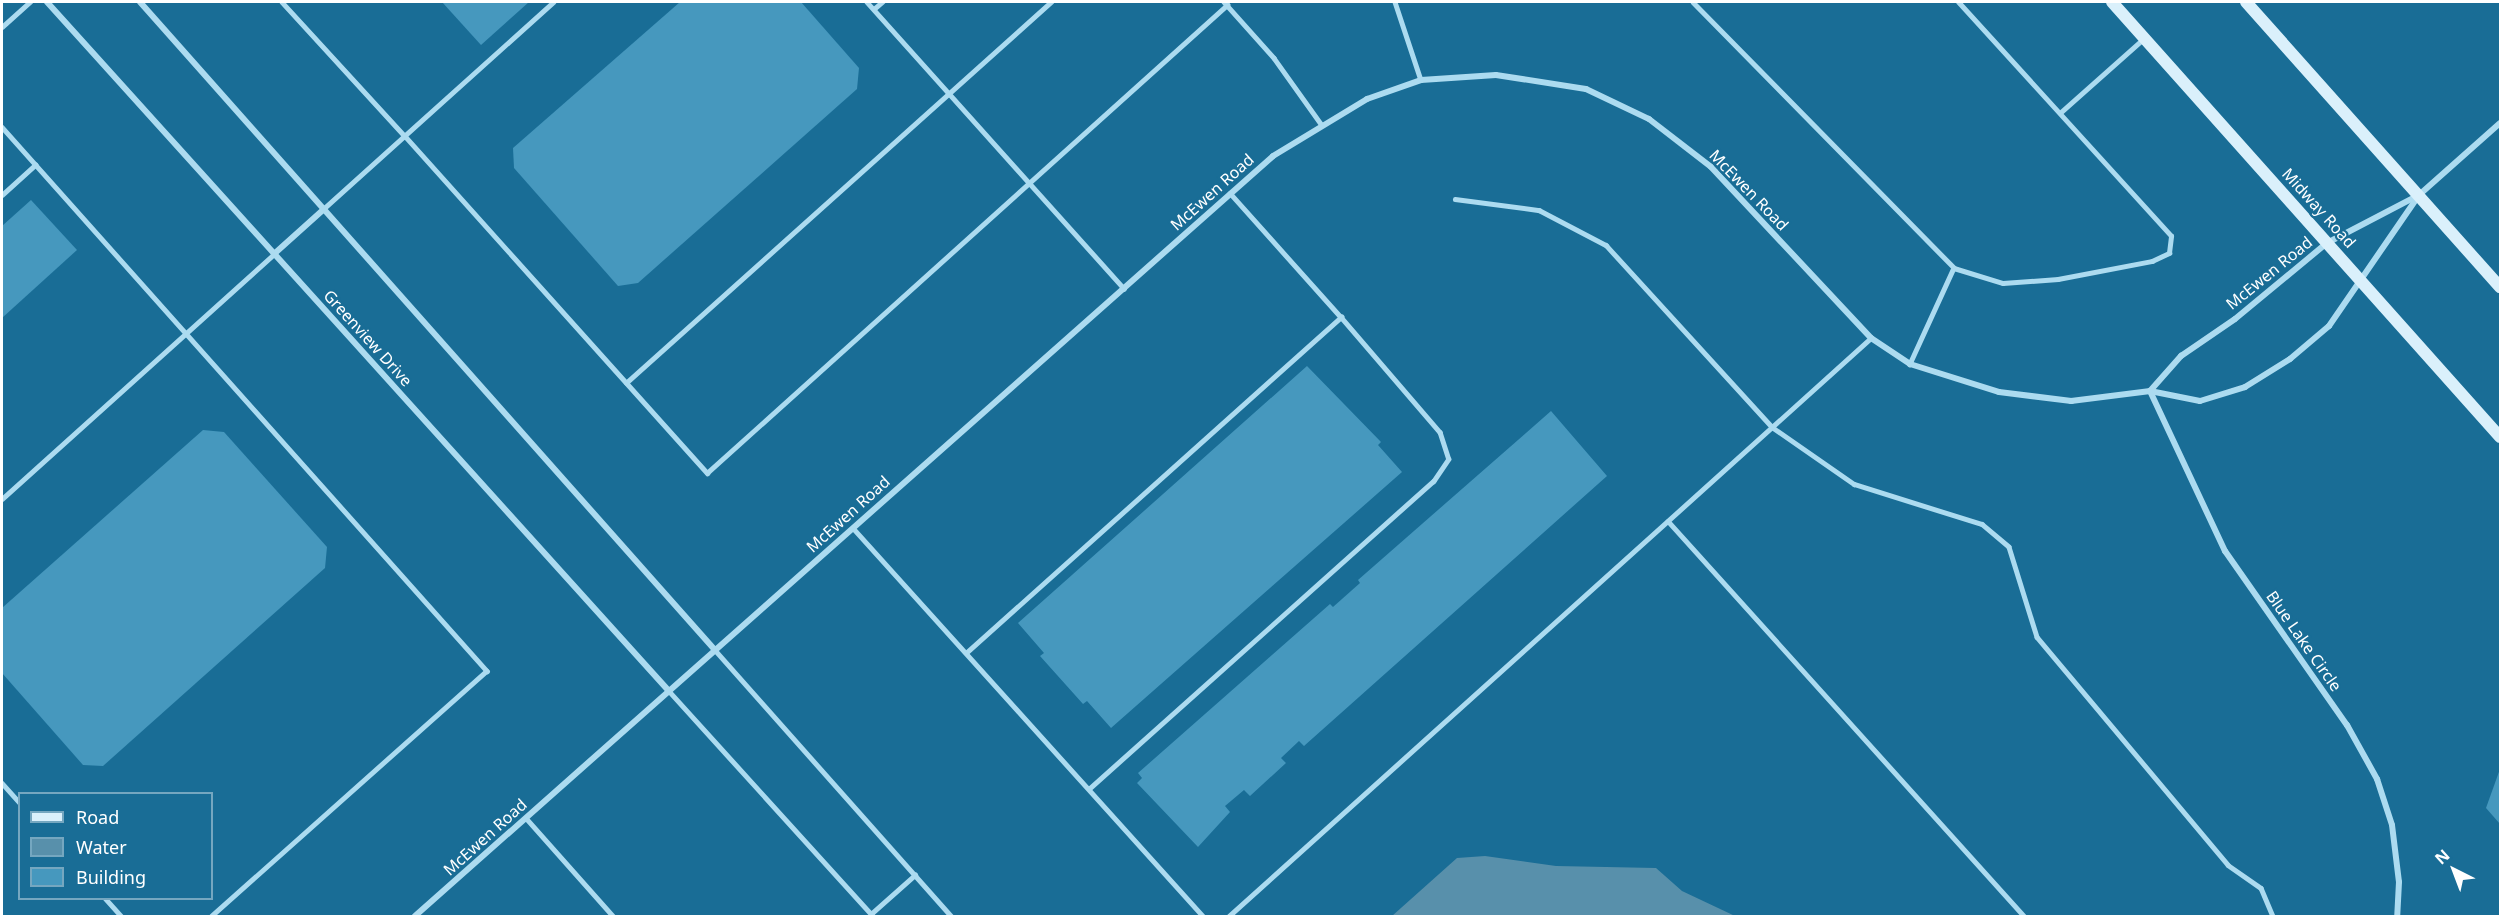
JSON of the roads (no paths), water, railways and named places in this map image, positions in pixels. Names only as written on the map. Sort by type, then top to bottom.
[{"type":"main road","name":"Midway Road","points":[[2112,2],[2500,437]]},
{"type":"main road","points":[[2246,2],[2500,286]]},
{"type":"street","name":"Greenview Drive","points":[[47,2],[669,691]]},
{"type":"street","points":[[140,2],[715,650]]},
{"type":"street","name":"McEwen Road","points":[[415,916],[1273,156],[1321,124],[1367,99],[1421,80],[1496,75],[1586,89],[1649,119],[1711,167],[1871,338],[1910,364],[1999,392],[2071,401],[2150,391],[2200,401],[2245,387],[2290,359],[2329,326],[2419,195],[2500,123]]},
{"type":"street","name":"McEwen Road","points":[[2150,391],[2181,356],[2235,319],[2327,243],[2419,195]]},
{"type":"street","points":[[274,254],[324,209]]},
{"type":"street","name":"Blue Lake Circle","points":[[2150,391],[2225,551],[2347,725],[2377,779],[2392,825],[2399,882],[2397,916]]},
{"type":"lane","points":[[2,27],[30,2]]},
{"type":"lane","points":[[282,2],[707,473],[1226,4],[1274,57],[1321,124]]},
{"type":"lane","points":[[324,209],[554,2]]},
{"type":"lane","points":[[867,2],[1124,288]]},
{"type":"lane","points":[[874,9],[882,2]]},
{"type":"lane","points":[[627,383],[1051,2]]},
{"type":"lane","points":[[1395,2],[1421,80]]},
{"type":"lane","points":[[1693,2],[1954,268],[2003,283],[2070,277],[2152,261],[2169,253],[2171,236],[1958,2]]},
{"type":"lane","points":[[2060,113],[2144,38]]},
{"type":"lane","points":[[2,127],[487,671],[212,916]]},
{"type":"lane","points":[[2,195],[35,165]]},
{"type":"lane","points":[[1089,789],[1434,481],[1449,459],[1440,432],[1341,317],[1230,194]]},
{"type":"lane","points":[[1455,199],[1539,210],[1606,245],[1772,427],[1854,484],[1982,524],[2008,547],[2037,637],[2228,865],[2261,888],[2273,916]]},
{"type":"lane","points":[[2,499],[274,254]]},
{"type":"lane","points":[[1910,364],[1954,268]]},
{"type":"lane","points":[[966,653],[1341,317]]},
{"type":"lane","points":[[1229,916],[1871,338]]},
{"type":"lane","points":[[1668,521],[2024,916]]},
{"type":"lane","points":[[853,528],[1203,916]]},
{"type":"lane","points":[[715,650],[951,916]]},
{"type":"lane","points":[[669,691],[872,915],[915,875]]},
{"type":"lane","points":[[2,783],[18,801]]},
{"type":"lane","points":[[525,818],[613,916]]},
{"type":"lane","points":[[107,900],[121,916]]},
{"type":"water","points":[[1485,856],[1556,866],[1656,868],[1682,891],[1735,916],[1392,916],[1457,858]]}]
